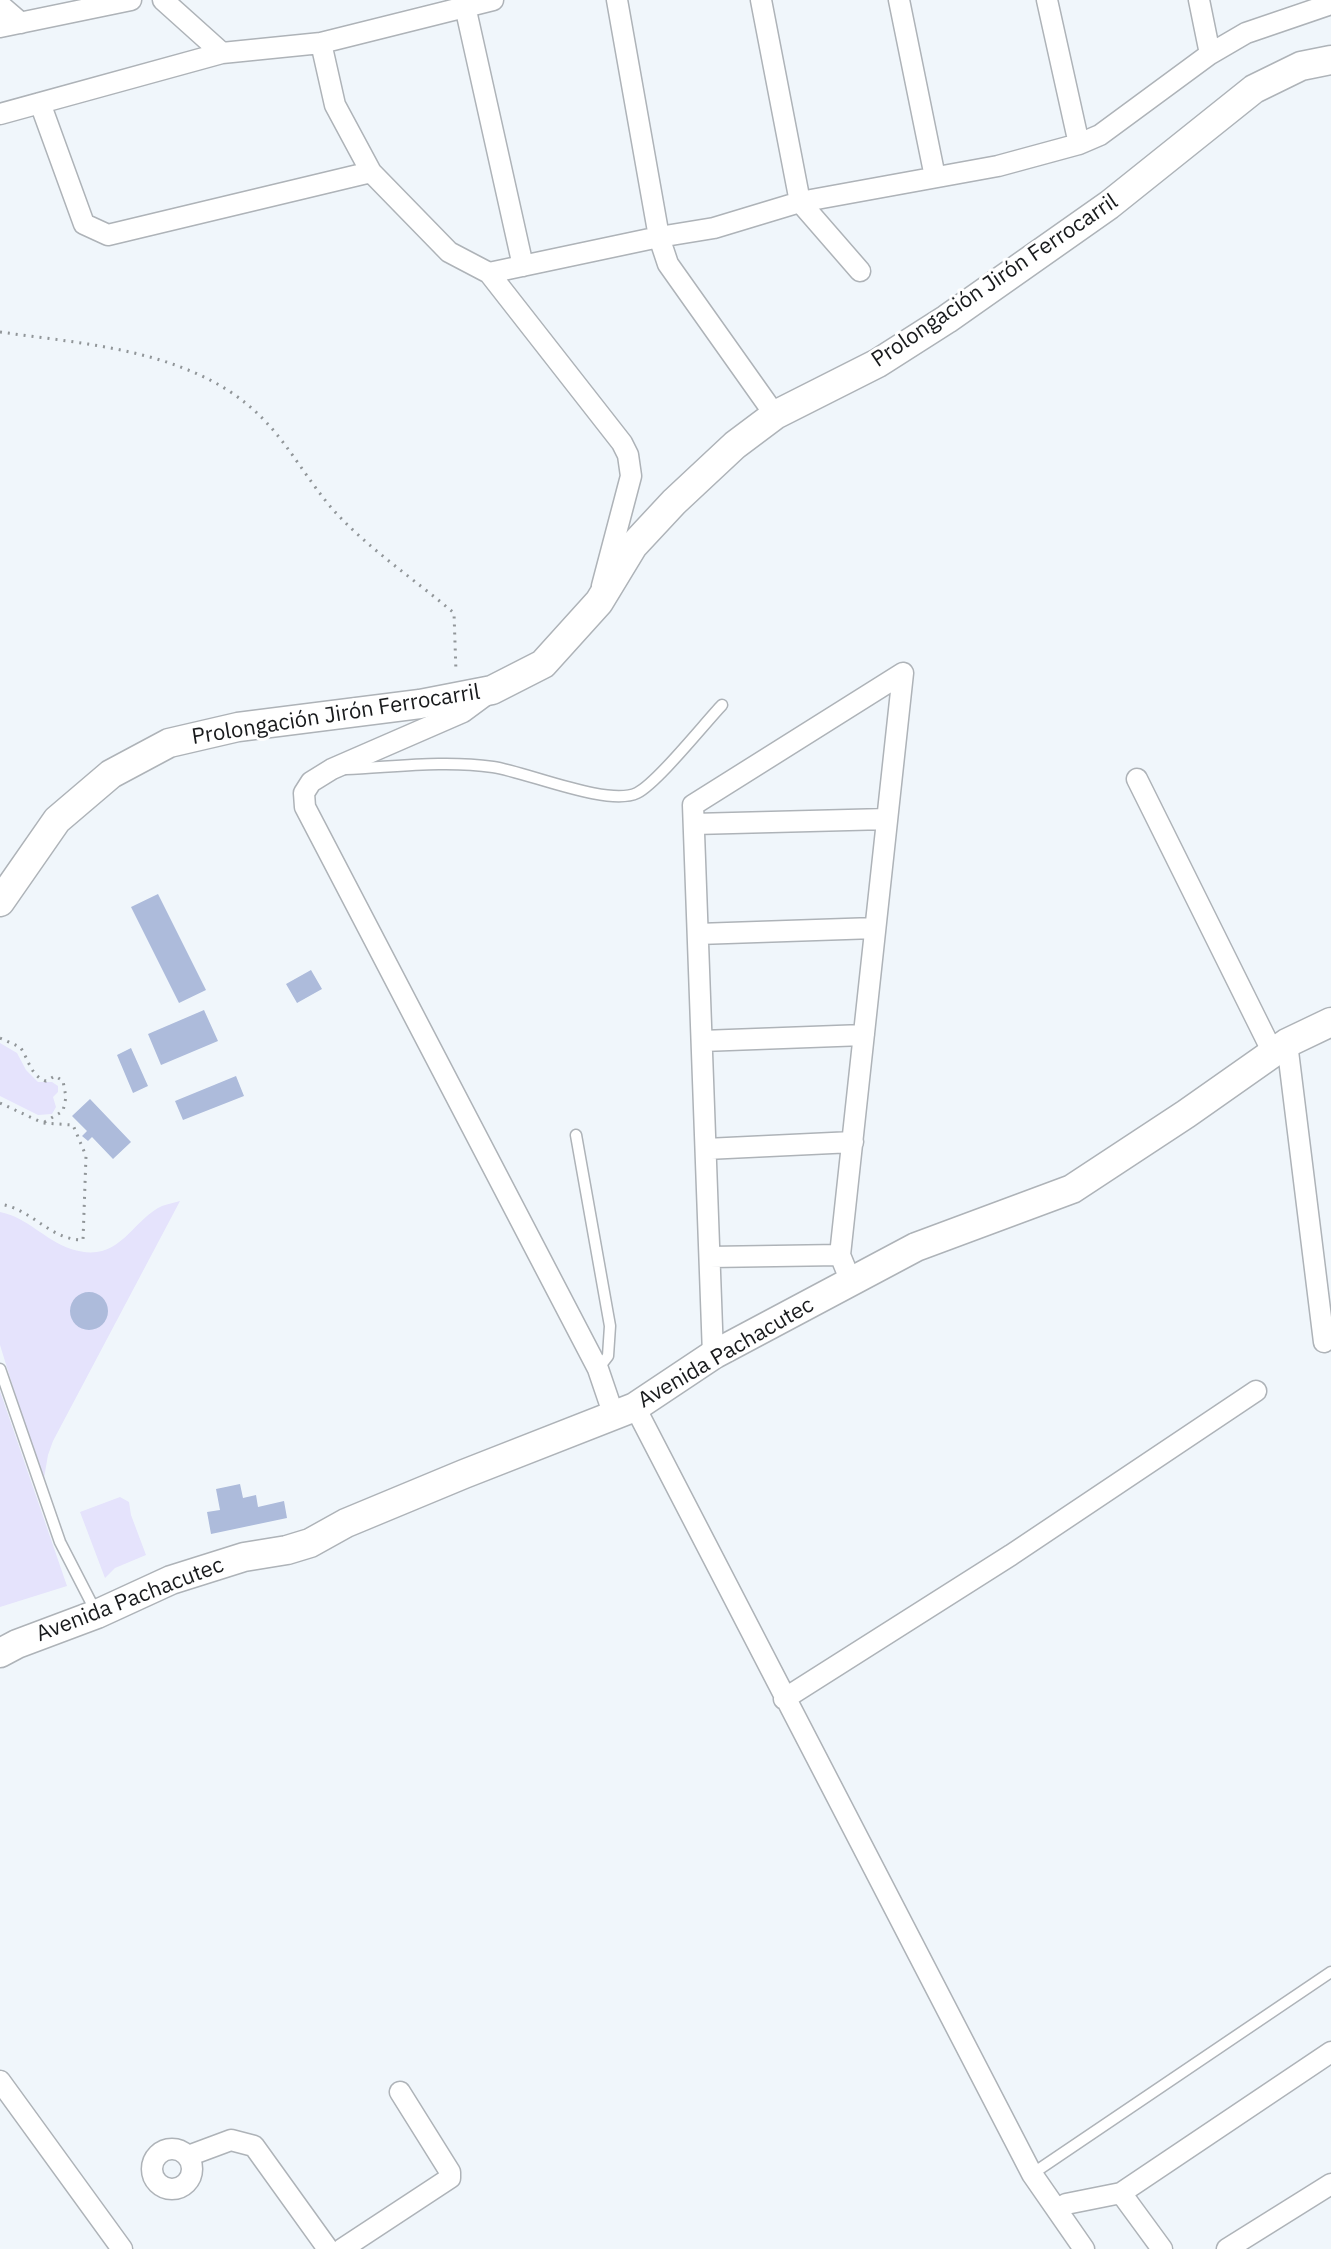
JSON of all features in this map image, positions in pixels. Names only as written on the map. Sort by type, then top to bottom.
[{"type":"street","points":[[0,27],[131,0]]},
{"type":"street","points":[[0,114],[222,53],[321,43],[493,0]]},
{"type":"street","points":[[617,0],[659,237],[668,264],[775,415]]},
{"type":"street","points":[[761,0],[800,202],[860,271]]},
{"type":"street","points":[[899,0],[935,177]]},
{"type":"street","points":[[1047,0],[1079,144]]},
{"type":"street","points":[[1199,0],[1210,54]]},
{"type":"street","points":[[174,4],[222,53]]},
{"type":"street","points":[[489,273],[714,228],[800,202],[998,166],[1079,144],[1100,135],[1210,54],[1246,33],[1331,4]]},
{"type":"street","points":[[0,5],[21,23]]},
{"type":"street","points":[[465,6],[523,266]]},
{"type":"street","points":[[321,43],[335,105],[371,172],[449,252],[489,273],[622,443],[628,455],[631,476],[599,602]]},
{"type":"street","name":"Prolongación Jirón Ferrocarril","points":[[0,902],[57,820],[111,774],[169,743],[238,727],[420,704],[492,690],[543,664],[599,602],[633,546],[674,502],[735,445],[775,415],[878,363],[947,319],[1109,205],[1254,89],[1301,66],[1331,60]]},
{"type":"street","points":[[40,103],[84,224],[108,235],[371,172]]},
{"type":"street","points":[[713,1355],[693,805],[903,673],[840,1255],[851,1282]]},
{"type":"street","points":[[492,690],[463,712],[332,769],[311,782],[304,793],[305,807],[598,1369],[624,1410],[784,1699],[1032,2174],[1084,2249]]},
{"type":"street","points":[[1137,779],[1280,1048],[1323,1265],[1324,1342]]},
{"type":"street","points":[[694,824],[887,819]]},
{"type":"street","points":[[698,934],[875,928]]},
{"type":"street","name":"Avenida Pachacutec","points":[[0,1653],[171,1580],[244,1557],[310,1543],[346,1523],[624,1410],[713,1355],[916,1247],[1072,1189],[1280,1048],[1331,1022]]},
{"type":"street","points":[[702,1041],[864,1035]]},
{"type":"street","points":[[706,1149],[853,1142]]},
{"type":"street","points":[[710,1257],[840,1255]]},
{"type":"street","points":[[784,1699],[1011,1555],[1256,1391]]},
{"type":"street","points":[[1057,2210],[1066,2204],[1121,2193],[1331,2052]]},
{"type":"street","points":[[0,2081],[122,2249]]},
{"type":"street","points":[[342,2249],[450,2178],[450,2172],[400,2092]]},
{"type":"street","points":[[188,2156],[231,2140],[254,2146],[328,2249]]},
{"type":"street","points":[[1227,2249],[1331,2184]]},
{"type":"street","points":[[1121,2193],[1162,2249]]},
{"type":"lane","points":[[332,769],[455,765],[494,767],[612,798],[637,793],[657,776],[722,705]]},
{"type":"lane","points":[[576,1135],[610,1326],[608,1356],[598,1369]]},
{"type":"lane","points":[[0,1369],[60,1542],[97,1614]]},
{"type":"lane","points":[[1032,2174],[1331,1972]]},
{"type":"path","points":[[0,332],[106,347],[168,363],[226,390],[250,406],[272,426],[331,506],[369,543],[454,613],[456,675]]},
{"type":"path","points":[[0,1038],[20,1047],[28,1065],[40,1079],[46,1081],[55,1076],[63,1081],[66,1097],[63,1111],[43,1123]]},
{"type":"path","points":[[0,1103],[43,1123],[73,1125],[85,1150],[83,1240],[52,1232],[19,1209],[0,1204]]},
{"type":"shaded area","points":[[0,1043],[17,1053],[26,1070],[38,1082],[52,1082],[58,1086],[58,1092],[53,1097],[56,1107],[52,1114],[38,1115],[0,1096]]},
{"type":"shaded area","points":[[180,1201],[53,1441],[43,1484],[0,1345],[0,1212],[19,1219],[62,1245],[88,1252],[113,1246],[151,1213]]},
{"type":"shaded area","points":[[0,1391],[67,1586],[0,1607]]},
{"type":"shaded area","points":[[120,1497],[129,1502],[146,1555],[115,1568],[105,1578],[80,1512]]},
{"type":"building","points":[[158,894],[206,990],[179,1003],[131,907]]},
{"type":"building","points":[[311,970],[322,989],[297,1003],[286,984]]},
{"type":"building","points":[[204,1010],[218,1041],[161,1065],[148,1034]]},
{"type":"building","points":[[131,1048],[148,1086],[133,1093],[117,1055]]},
{"type":"building","points":[[236,1076],[244,1096],[183,1120],[175,1101]]},
{"type":"building","points":[[90,1099],[131,1142],[113,1159],[92,1137],[88,1141],[82,1136],[87,1131],[72,1116]]},
{"type":"building","points":[[89,1292],[102,1298],[108,1311],[102,1324],[89,1330],[76,1324],[70,1311],[76,1298]]},
{"type":"building","points":[[240,1484],[243,1498],[256,1495],[258,1507],[284,1501],[287,1518],[211,1534],[207,1512],[220,1510],[216,1489]]}]
